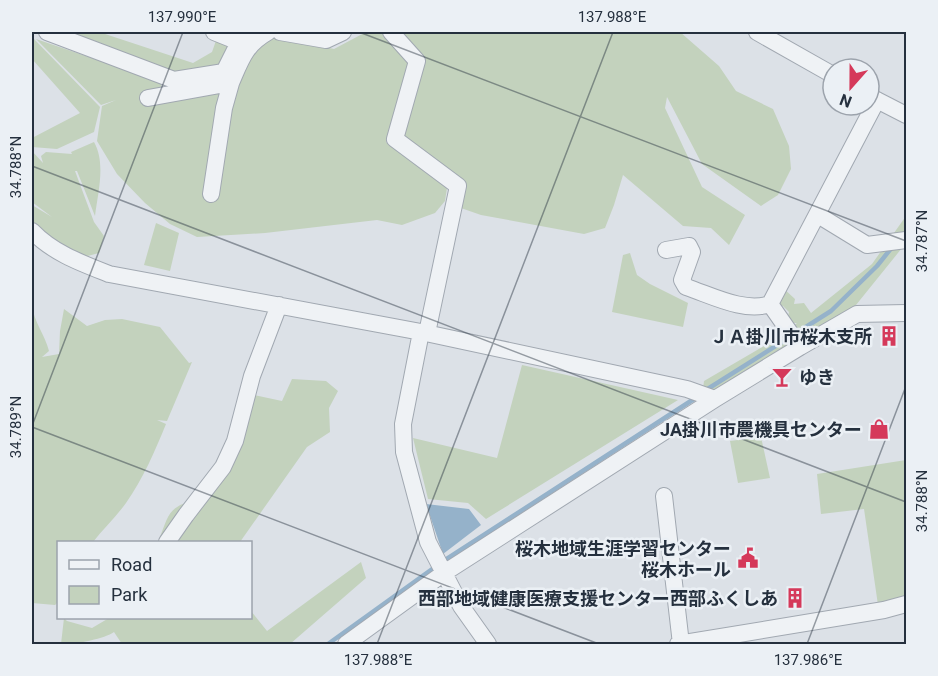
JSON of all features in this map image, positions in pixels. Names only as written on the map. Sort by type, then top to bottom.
[{"type":"street","points":[[47,32],[174,80],[224,72],[239,42],[253,32]]},
{"type":"street","points":[[214,32],[239,42]]},
{"type":"street","points":[[212,194],[224,108],[231,83],[245,52],[254,40],[268,32]]},
{"type":"street","points":[[280,32],[326,40],[344,32]]},
{"type":"street","points":[[391,32],[417,61],[395,139],[458,186],[403,424],[404,452],[428,542],[461,606],[488,645]]},
{"type":"street","points":[[758,32],[821,68]]},
{"type":"street","points":[[148,98],[231,83]]},
{"type":"street","points":[[881,102],[906,115]]},
{"type":"street","points":[[666,250],[689,246],[692,252],[682,280],[686,287],[737,304],[760,308],[770,304],[818,214],[864,117]]},
{"type":"street","points":[[818,214],[867,245],[906,240]]},
{"type":"street","points":[[32,231],[39,239],[67,258],[109,274],[424,333],[687,389],[715,399]]},
{"type":"street","points":[[770,304],[799,346]]},
{"type":"street","points":[[168,541],[223,466],[236,441],[252,376],[279,305]]},
{"type":"street","points":[[346,645],[440,566],[799,346],[857,314],[906,313]]},
{"type":"street","points":[[664,496],[680,644],[884,610],[906,604]]},
{"type":"green space","points":[[48,32],[99,32],[193,63],[212,52],[219,32],[266,32],[223,68],[172,76]]},
{"type":"green space","points":[[366,32],[383,32],[410,65],[386,142],[447,188],[445,201],[435,213],[402,225],[377,220],[265,233],[197,237],[170,224],[145,203],[117,174],[97,141],[102,106],[116,100],[101,105],[36,39],[162,82],[159,95],[221,85],[265,33],[334,49]]},
{"type":"green space","points":[[401,32],[680,32],[719,66],[736,91],[773,109],[789,146],[791,169],[778,195],[761,206],[702,164],[667,97],[665,108],[702,187],[745,215],[729,245],[711,228],[683,226],[623,175],[605,228],[584,234],[481,215],[458,207],[464,181],[399,140],[422,59]]},
{"type":"green space","points":[[34,39],[100,107],[94,132],[57,149],[32,147],[32,138],[80,113],[32,59],[32,40]]},
{"type":"green space","points":[[94,142],[100,159],[95,216],[77,171],[75,171],[94,222],[104,236],[99,253],[80,258],[32,227],[32,205],[52,217],[32,202],[32,151],[43,163],[41,156],[46,152],[72,154],[71,152]]},
{"type":"green space","points":[[906,216],[906,243],[856,305],[739,382],[718,390],[703,389],[704,381],[771,342],[797,323],[787,321],[789,312],[783,306],[777,305],[783,288],[795,299],[794,304],[804,303],[811,313],[872,264]]},
{"type":"green space","points":[[156,223],[179,233],[170,271],[144,265]]},
{"type":"green space","points":[[630,253],[637,275],[688,303],[683,327],[612,312],[623,255]]},
{"type":"green space","points":[[32,306],[49,351],[42,357],[59,354],[64,309],[87,326],[105,320],[122,319],[160,327],[189,363],[192,362],[167,421],[157,420],[166,424],[153,455],[126,503],[94,541],[57,541],[57,603],[55,605],[32,603]]},
{"type":"green space","points":[[522,365],[678,400],[486,519],[468,503],[428,499],[413,438],[497,458]]},
{"type":"green space","points":[[292,379],[326,381],[338,391],[329,408],[330,432],[307,447],[241,541],[158,541],[171,512],[182,504],[201,498],[249,394],[282,401]]},
{"type":"green space","points":[[761,437],[770,478],[738,483],[730,441]]},
{"type":"green space","points":[[906,460],[906,599],[878,605],[864,509],[821,514],[817,474]]},
{"type":"green space","points":[[361,562],[366,578],[290,644],[122,644],[114,632],[88,641],[61,644],[64,619],[92,628],[107,619],[252,619],[252,612],[267,631]]},
{"type":"water","points":[[426,504],[469,509],[481,525],[443,554]]},
{"type":"waterway","points":[[706,390],[831,311],[877,266],[893,246]]},
{"type":"waterway","points":[[442,562],[697,397]]},
{"type":"waterway","points":[[328,644],[435,567]]},
{"type":"place","name":"ＪＡ掛川市桜木支所","points":[[889,336]]},
{"type":"place","name":"ゆき","points":[[782,377]]},
{"type":"place","name":"JA掛川市農機具センター","points":[[879,429]]},
{"type":"place","name":"桜木地域生涯学習センター 桜木ホール","points":[[748,558]]},
{"type":"place","name":"西部地域健康医療支援センター西部ふくしあ","points":[[795,598]]}]
